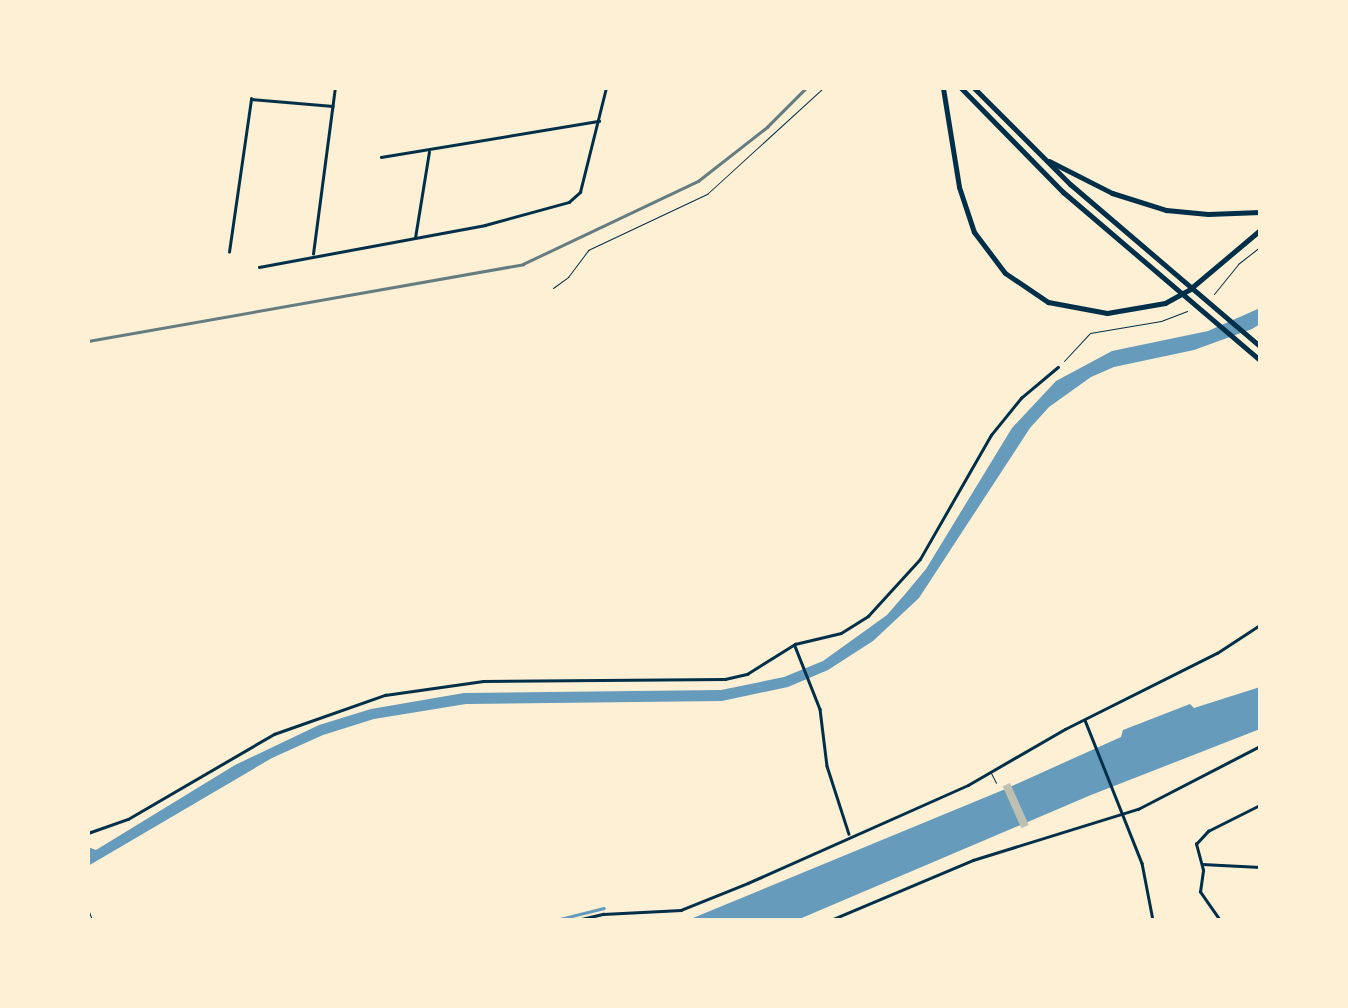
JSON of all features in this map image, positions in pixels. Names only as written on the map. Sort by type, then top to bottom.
[{"type":"highway","points":[[944,88],[960,187],[974,232],[1004,273],[1048,302],[1107,313],[1164,303],[1190,289],[1260,230]]},
{"type":"highway","points":[[961,88],[1064,192],[1260,360]]},
{"type":"highway","points":[[974,88],[1042,158],[1260,346]]},
{"type":"highway","points":[[1042,158],[1112,193],[1166,210],[1208,214],[1260,212]]},
{"type":"street","points":[[313,254],[335,88]]},
{"type":"street","points":[[259,266],[415,239],[564,204],[580,192],[606,88]]},
{"type":"street","points":[[229,252],[250,99],[333,106]]},
{"type":"street","points":[[381,157],[600,120]]},
{"type":"street","points":[[415,239],[430,150]]},
{"type":"street","points":[[88,833],[128,819],[274,734],[386,695],[483,681],[724,679],[747,674],[795,644],[856,626],[920,559],[992,436],[1020,398],[1058,367]]},
{"type":"street","points":[[577,920],[603,914],[681,910],[992,773],[1085,719],[1204,660],[1260,625]]},
{"type":"street","points":[[795,644],[823,722],[837,803],[850,837]]},
{"type":"street","points":[[1085,719],[1142,863],[1153,920]]},
{"type":"street","points":[[831,920],[991,854],[1123,814],[1260,746]]},
{"type":"street","points":[[1221,920],[1200,892],[1201,864],[1196,854],[1200,836],[1260,805]]},
{"type":"street","points":[[1201,864],[1260,867]]},
{"type":"street","points":[[1204,920],[1221,920]]},
{"type":"lane","points":[[553,288],[568,277],[588,250],[707,194],[823,88]]},
{"type":"lane","points":[[992,773],[996,783]]},
{"type":"path","points":[[1210,297],[1238,264],[1260,247]]},
{"type":"path","points":[[1058,367],[1090,334],[1161,321],[1198,306]]},
{"type":"path","points":[[88,908],[92,920]]},
{"type":"water","points":[[1260,308],[1260,324],[1252,329],[1194,350],[1114,367],[1091,377],[1049,407],[1030,428],[919,598],[873,641],[828,670],[788,687],[722,701],[466,704],[374,719],[323,735],[272,758],[88,866],[88,847],[96,850],[235,765],[319,725],[371,709],[464,693],[721,690],[784,677],[823,661],[887,615],[926,569],[1012,428],[1056,381],[1112,351],[1208,331]]},
{"type":"water","points":[[1260,687],[1260,729],[1091,795],[797,920],[688,920],[1003,790],[1121,737],[1123,730],[1190,704],[1194,708]]},
{"type":"building","points":[[1010,783],[1029,825],[1021,828],[1003,786]]},
{"type":"waterway","points":[[556,920],[604,908]]},
{"type":"railway","points":[[88,341],[523,264],[698,181],[767,127],[806,88]]}]
